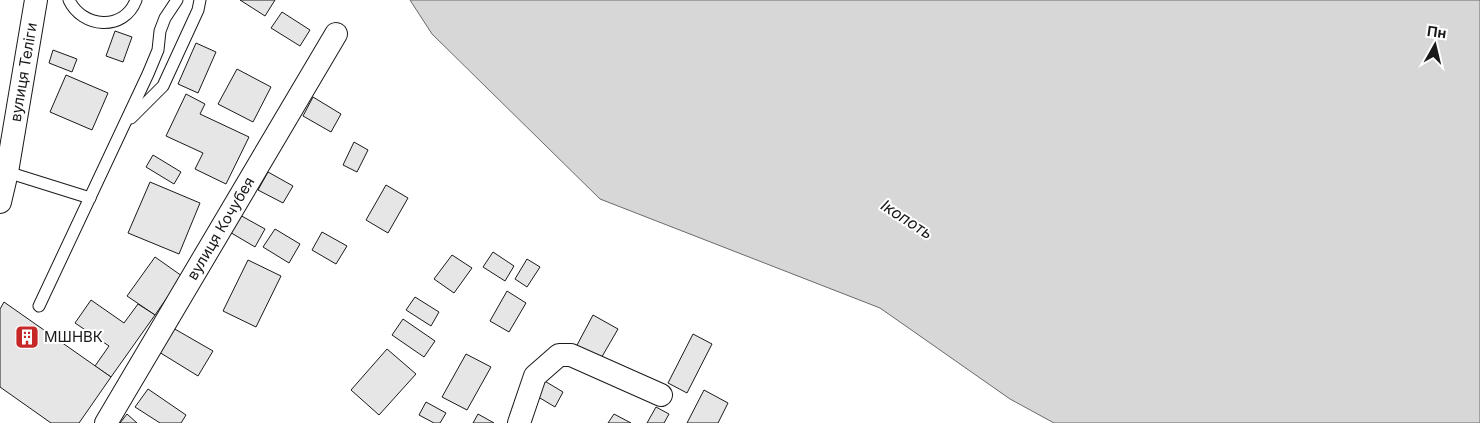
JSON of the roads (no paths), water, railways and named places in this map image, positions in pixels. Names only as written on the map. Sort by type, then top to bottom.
[{"type":"street","name":"вулиця Теліги","points":[[0,202],[7,172],[36,0]]},
{"type":"street","name":"вулиця Кочубея","points":[[106,423],[336,34]]},
{"type":"street","points":[[519,423],[535,376],[559,355],[571,355],[661,395]]},
{"type":"lane","points":[[69,0],[75,11],[84,18],[95,22],[107,23],[118,20],[128,13],[136,0]]},
{"type":"lane","points":[[40,306],[158,50],[160,31],[165,18],[177,0]]},
{"type":"lane","points":[[124,124],[163,86],[198,10],[200,0]]},
{"type":"lane","points":[[7,172],[90,198]]},
{"type":"water","name":"Ікопоть","points":[[410,0],[1480,0],[1480,423],[1054,423],[1010,399],[880,308],[600,199],[432,34]]},
{"type":"place","name":"МШНВК","points":[[27,337]]}]
